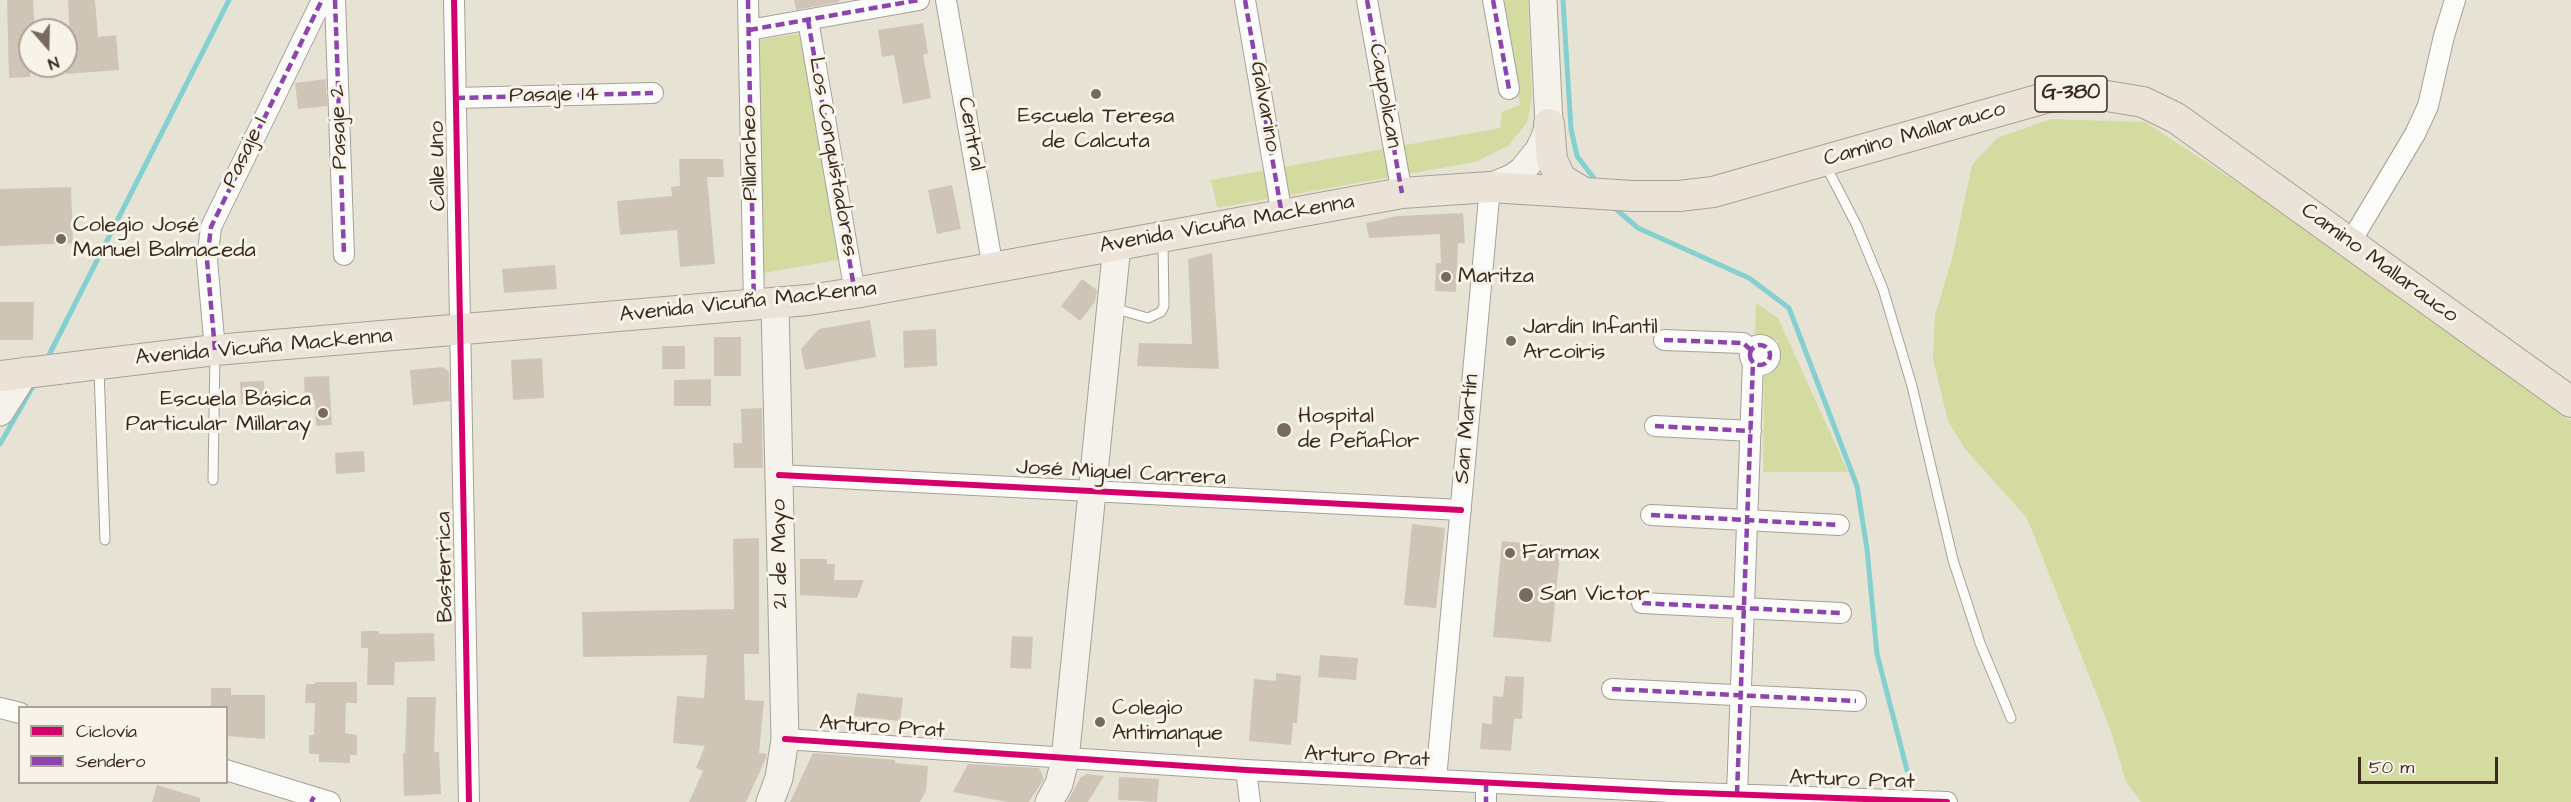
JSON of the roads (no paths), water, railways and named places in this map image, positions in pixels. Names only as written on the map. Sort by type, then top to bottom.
[{"type":"main road","points":[[1543,0],[1548,124],[1552,160],[1561,179],[1584,193]]},
{"type":"main road","name":"Camino Mallarauco","points":[[1490,187],[1584,193],[1679,196],[1701,194],[1755,182],[2052,96],[2108,94],[2143,102],[2176,118],[2571,402]]},
{"type":"main road","points":[[1490,187],[1512,178],[1531,161],[1542,144],[1548,124]]},
{"type":"main road","name":"Avenida Vicuña Mackenna","points":[[31,371],[215,350],[764,305],[855,293],[1402,193],[1490,187]]},
{"type":"main road","points":[[1049,802],[1059,784],[1065,759],[1117,245]]},
{"type":"main road","name":"21 de Mayo","points":[[764,305],[779,475],[785,739],[779,778],[770,802]]},
{"type":"main road","points":[[0,412],[31,371]]},
{"type":"street","name":"Pasaje 1","points":[[215,350],[207,260],[211,227],[322,0]]},
{"type":"street","name":"Pasaje 2","points":[[335,0],[344,255]]},
{"type":"street","name":"Calle Uno","points":[[454,0],[460,331]]},
{"type":"street","name":"Pillancheo","points":[[748,0],[764,305]]},
{"type":"street","points":[[749,30],[919,0]]},
{"type":"street","name":"Central","points":[[946,0],[993,268]]},
{"type":"street","name":"Galvarino","points":[[1245,0],[1282,215]]},
{"type":"street","name":"Caupolican","points":[[1367,0],[1402,193]]},
{"type":"street","points":[[1493,0],[1509,88]]},
{"type":"street","points":[[2350,243],[2415,135],[2428,106],[2444,36],[2456,0]]},
{"type":"street","name":"Los Conquistadores","points":[[808,20],[855,293]]},
{"type":"street","name":"Pasaje 14","points":[[456,98],[653,93]]},
{"type":"street","name":"San Martín","points":[[1437,779],[1490,187]]},
{"type":"street","name":"Basterrica","points":[[460,331],[469,802]]},
{"type":"street","points":[[1664,340],[1743,343],[1752,356],[1737,794]]},
{"type":"street","points":[[1655,426],[1751,431]]},
{"type":"street","name":"José Miguel Carrera","points":[[779,475],[1461,510]]},
{"type":"street","points":[[1651,515],[1839,525]]},
{"type":"street","points":[[1642,603],[1841,613]]},
{"type":"street","points":[[1612,688],[1856,700]]},
{"type":"street","points":[[0,708],[18,712]]},
{"type":"street","name":"Arturo Prat","points":[[785,739],[1065,759],[1437,779],[1486,793],[1670,797],[1737,794],[1947,802]]},
{"type":"street","points":[[1246,770],[1250,802]]},
{"type":"street","points":[[228,771],[318,800]]},
{"type":"lane","points":[[1823,162],[1857,225],[1883,289],[1912,386],[1953,560],[1980,643],[2011,718]]},
{"type":"lane","points":[[1111,307],[1148,318],[1161,312],[1164,306],[1162,237]]},
{"type":"lane","points":[[213,480],[215,350]]},
{"type":"lane","points":[[100,364],[105,540]]},
{"type":"waterway","points":[[46,361],[229,0]]},
{"type":"waterway","points":[[1563,0],[1571,129],[1577,156],[1593,177]]},
{"type":"waterway","points":[[1617,210],[1638,228],[1749,278],[1789,308],[1857,486],[1867,549],[1877,654],[1907,770]]},
{"type":"waterway","points":[[0,444],[35,383]]},
{"type":"place","name":"Escuela Teresa de Calcuta","points":[[1096,94]]},
{"type":"place","name":"Colegio José Manuel Balmaceda","points":[[61,239]]},
{"type":"place","name":"Maritza","points":[[1446,277]]},
{"type":"place","name":"Jardín Infantil Arcoiris","points":[[1511,341]]},
{"type":"place","name":"Escuela Básica Particular Millaray","points":[[323,413]]},
{"type":"place","name":"Hospital de Peñaflor","points":[[1284,430]]},
{"type":"place","name":"Farmax","points":[[1510,553]]},
{"type":"place","name":"San Victor","points":[[1526,595]]},
{"type":"place","name":"Colegio Antimanque","points":[[1100,722]]}]
